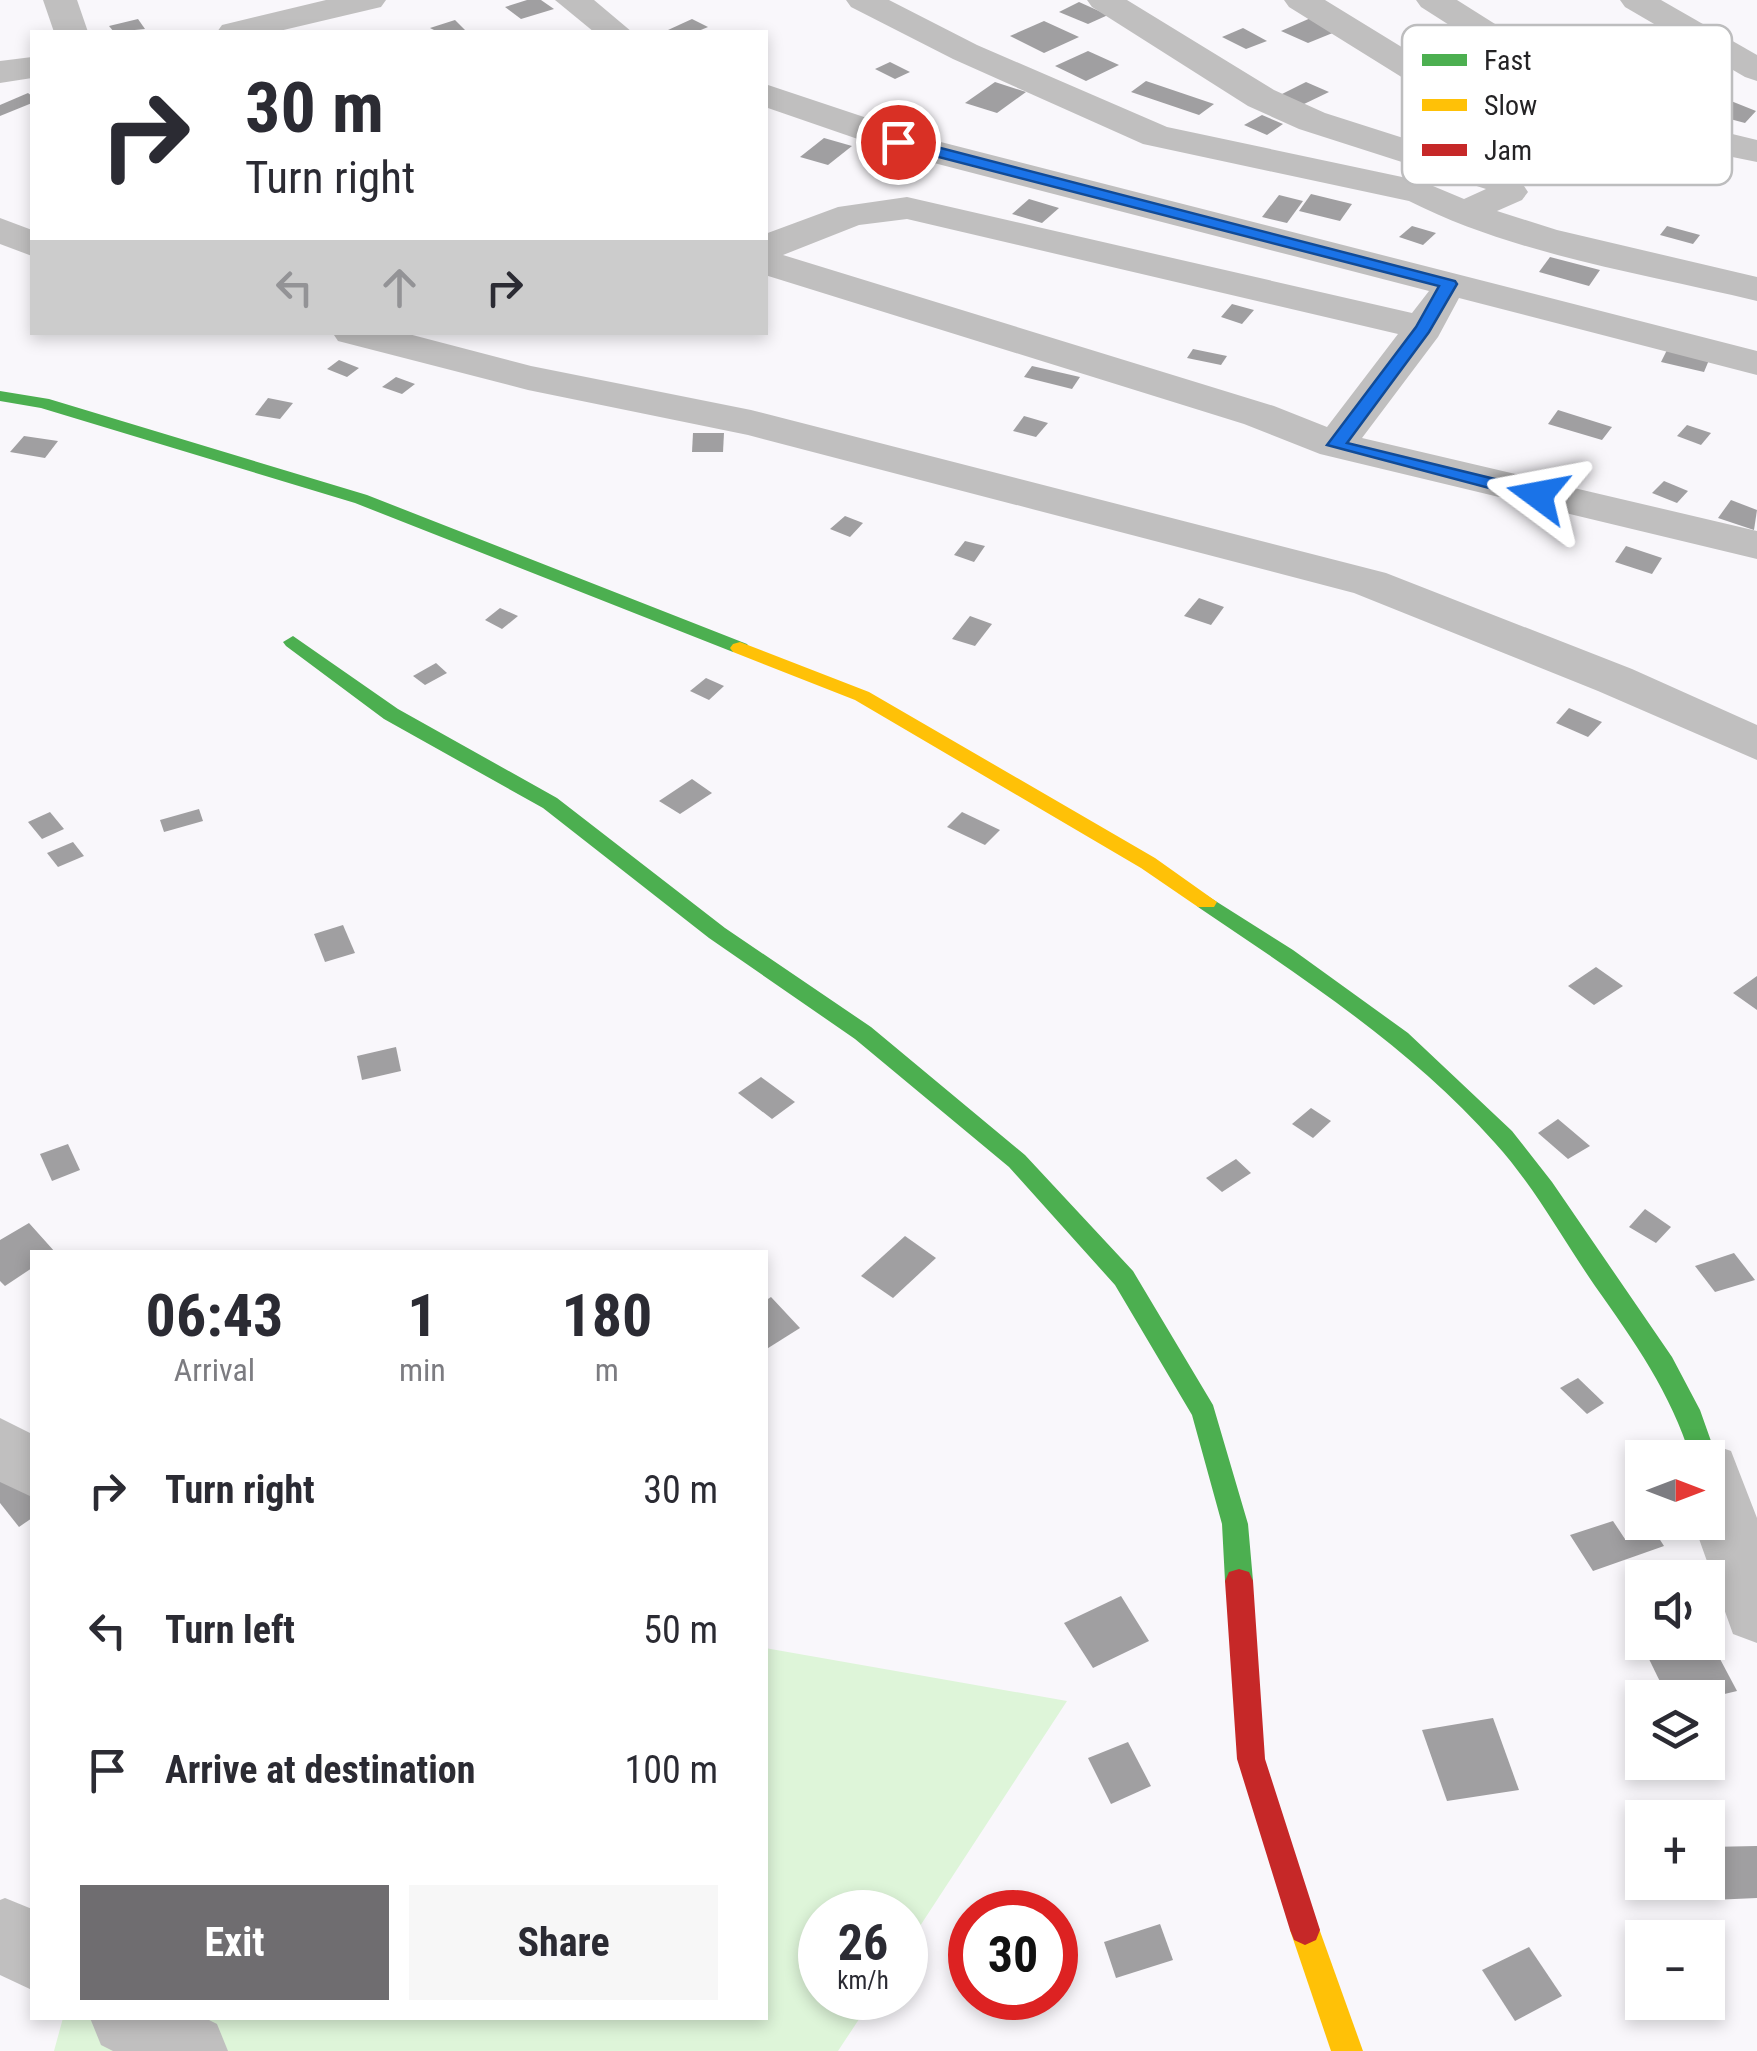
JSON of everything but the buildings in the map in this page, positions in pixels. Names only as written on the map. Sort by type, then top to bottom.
[{"type":"street","points":[[60,0],[71,30]]},
{"type":"street","points":[[572,0],[612,30]]},
{"type":"street","points":[[863,0],[965,52],[1156,136],[1421,192],[1463,213],[1546,239],[1757,289]]},
{"type":"street","points":[[1104,0],[1260,98],[1312,120],[1402,149]]},
{"type":"street","points":[[1301,0],[1402,62]]},
{"type":"street","points":[[1434,0],[1474,25]]},
{"type":"street","points":[[1637,0],[1680,25]]},
{"type":"street","points":[[256,30],[356,1]]},
{"type":"street","points":[[1732,55],[1757,70]]},
{"type":"street","points":[[0,72],[30,68]]},
{"type":"street","points":[[768,96],[920,148],[1757,363]]},
{"type":"street","points":[[1732,146],[1757,151]]},
{"type":"street","points":[[1463,213],[1509,192],[1506,185]]},
{"type":"street","points":[[768,249],[819,224],[856,212],[907,208],[1424,328]]},
{"type":"street","points":[[0,230],[30,243]]},
{"type":"street","points":[[768,263],[1259,415],[1336,445],[1757,545]]},
{"type":"street","points":[[1336,445],[1424,328],[1449,284]]},
{"type":"street","points":[[363,335],[528,378],[751,422],[1370,583],[1615,680],[1757,744]]},
{"type":"street","points":[[0,396],[43,403],[361,499],[862,696],[1148,864],[1362,1009],[1434,1066],[1506,1138],[1652,1346],[1694,1420],[1699,1440]]},
{"type":"street","points":[[293,642],[391,714],[550,804],[718,934],[862,1033],[1018,1161],[1124,1278],[1204,1413],[1235,1524],[1251,1760],[1331,2012],[1348,2051]]},
{"type":"street","points":[[0,1445],[30,1468]]},
{"type":"street","points":[[1725,1520],[1757,1613]]},
{"type":"street","points":[[132,2020],[190,2051]]},
{"type":"green space","points":[[768,1649],[1067,1701],[928,1914],[928,1890],[798,1890],[798,2020],[858,2020],[838,2051],[54,2051],[62,2020],[768,2020]]},
{"type":"traffic: fast","points":[[0,396],[43,403],[361,499],[740,648]]},
{"type":"traffic: fast","points":[[293,642],[391,714],[550,803],[717,933],[863,1033],[1017,1161],[1124,1278],[1204,1413],[1235,1524],[1239,1581]]},
{"type":"traffic: fast","points":[[1206,902],[1400,1039],[1504,1137],[1649,1343],[1676,1387],[1699,1440]]},
{"type":"traffic: slow","points":[[740,648],[862,696],[1148,863],[1206,902]]},
{"type":"traffic: slow","points":[[1305,1930],[1347,2051]]},
{"type":"traffic: jam","points":[[1239,1581],[1251,1759],[1305,1930]]},
{"type":"route","points":[[898,142],[1449,284],[1424,328],[1336,445],[1538,495]]}]
